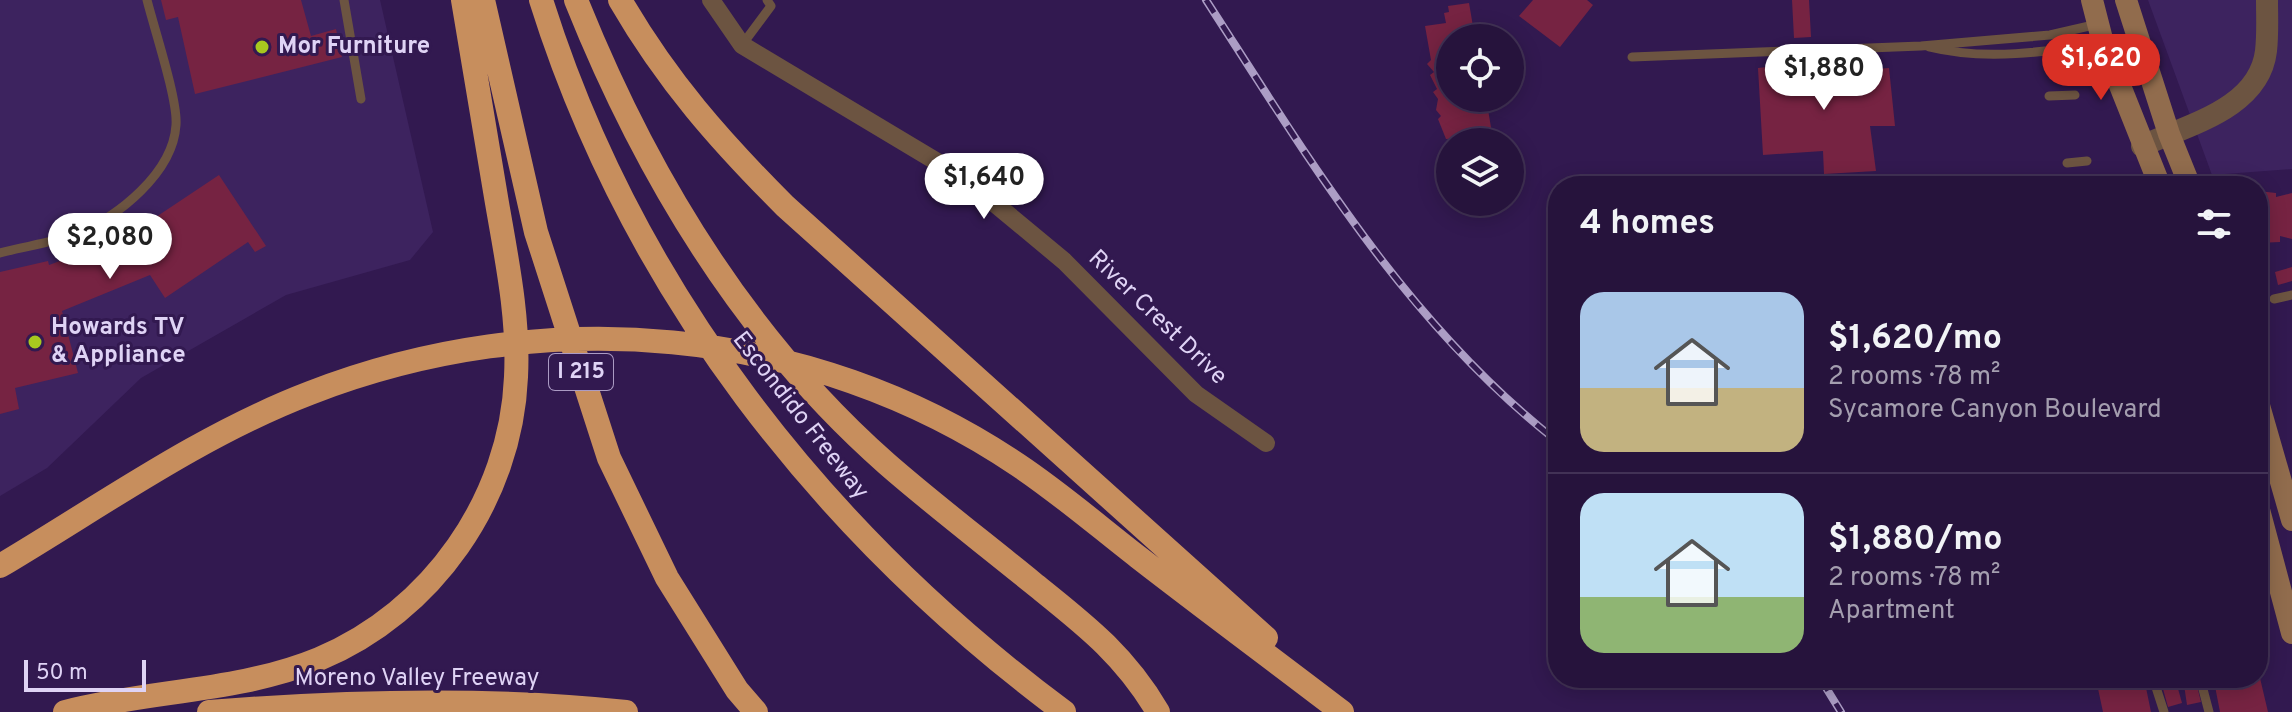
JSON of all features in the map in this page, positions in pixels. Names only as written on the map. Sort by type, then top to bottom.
[{"type":"highway","points":[[65,712],[112,699],[238,682],[285,671],[338,651],[387,621],[426,587],[476,519],[494,482],[507,442],[516,379],[516,317],[463,0]]},
{"type":"highway","name":"I 215","points":[[483,0],[536,232],[609,458],[667,578],[737,690],[756,712]]},
{"type":"highway","name":"Escondido Freeway","points":[[541,0],[590,132],[627,209],[725,373],[852,527],[930,604],[1064,712]]},
{"type":"highway","points":[[576,0],[607,76],[666,192],[755,325],[846,426],[888,465],[1092,628],[1136,677],[1154,705]]},
{"type":"highway","points":[[620,0],[664,71],[713,134],[785,206],[1345,712]]},
{"type":"highway","points":[[0,566],[223,433],[266,412],[372,371],[486,345],[580,337],[689,343],[795,363],[859,385],[927,414],[1017,464],[1345,712]]},
{"type":"highway","name":"Moreno Valley Freeway","points":[[209,712],[381,702],[500,704],[626,712]]},
{"type":"main road","points":[[2092,0],[2100,33],[2156,176]]},
{"type":"main road","points":[[2126,0],[2169,134],[2186,176]]},
{"type":"main road","points":[[2268,480],[2292,633]]},
{"type":"main road","points":[[2271,504],[2291,516]]},
{"type":"street","name":"River Crest Drive","points":[[711,0],[742,45],[964,178],[1064,261],[1196,394],[1266,443]]},
{"type":"street","points":[[2142,146],[2225,109],[2251,87],[2266,53],[2267,0]]},
{"type":"lane","points":[[0,253],[74,234],[104,221],[157,172],[167,155],[176,125],[147,0]]},
{"type":"lane","points":[[344,0],[361,99]]},
{"type":"lane","points":[[742,45],[771,6],[767,0]]},
{"type":"lane","points":[[1632,57],[1921,46],[2100,33]]},
{"type":"lane","points":[[1921,46],[1947,52],[2036,53],[2100,33]]},
{"type":"lane","points":[[2049,96],[2075,95]]},
{"type":"lane","points":[[2067,163],[2087,161]]},
{"type":"lane","points":[[2274,299],[2292,295]]},
{"type":"lane","points":[[2156,688],[2164,712]]},
{"type":"lane","points":[[2203,688],[2209,712]]},
{"type":"shaded area","points":[[0,0],[380,0],[433,232],[410,260],[286,295],[141,378],[47,468],[0,496]]},
{"type":"shaded area","points":[[2148,0],[2292,0],[2292,169],[2212,175]]},
{"type":"building","name":"Mor Furniture","points":[[161,0],[301,0],[311,36],[336,29],[342,57],[195,94],[178,17],[166,20]]},
{"type":"building","points":[[1533,0],[1587,0],[1593,5],[1560,47],[1519,16]]},
{"type":"building","points":[[1792,0],[1809,0],[1811,37],[1794,38]]},
{"type":"building","points":[[1469,3],[1473,24],[1439,24],[1446,23],[1444,13],[1449,12],[1448,6]]},
{"type":"building","points":[[1436,24],[1436,87],[1430,75],[1434,72],[1427,64],[1431,60],[1425,26]]},
{"type":"building","points":[[1820,58],[1821,73],[1889,68],[1895,126],[1870,126],[1876,171],[1824,174],[1823,151],[1763,155],[1758,68],[1767,67],[1767,61]]},
{"type":"building","points":[[1438,112],[1488,112],[1491,128],[1442,128],[1438,119],[1441,116]]},
{"type":"building","points":[[219,175],[266,246],[255,252],[248,242],[165,298],[150,275],[62,311],[78,373],[15,388],[19,409],[0,414],[0,272],[48,261],[49,265],[126,237]]},
{"type":"building","points":[[2268,192],[2276,193],[2276,197],[2292,193],[2292,239],[2280,236],[2280,242],[2268,243]]},
{"type":"building","points":[[2292,267],[2292,281],[2278,285],[2275,272]]},
{"type":"building","points":[[2098,688],[2146,688],[2151,712],[2103,712]]},
{"type":"building","points":[[2163,688],[2178,688],[2182,703],[2168,707]]},
{"type":"building","points":[[2184,688],[2198,688],[2201,702],[2187,705]]},
{"type":"building","points":[[2215,688],[2262,688],[2268,712],[2220,712]]},
{"type":"railway","points":[[1206,0],[1323,178],[1407,292],[1453,345],[1503,395],[1548,433]]},
{"type":"railway","points":[[1826,688],[1841,712]]},
{"type":"place","name":"Mor Furniture","points":[[262,47]]},
{"type":"place","name":"Howards TV & Appliance","points":[[35,342]]}]
